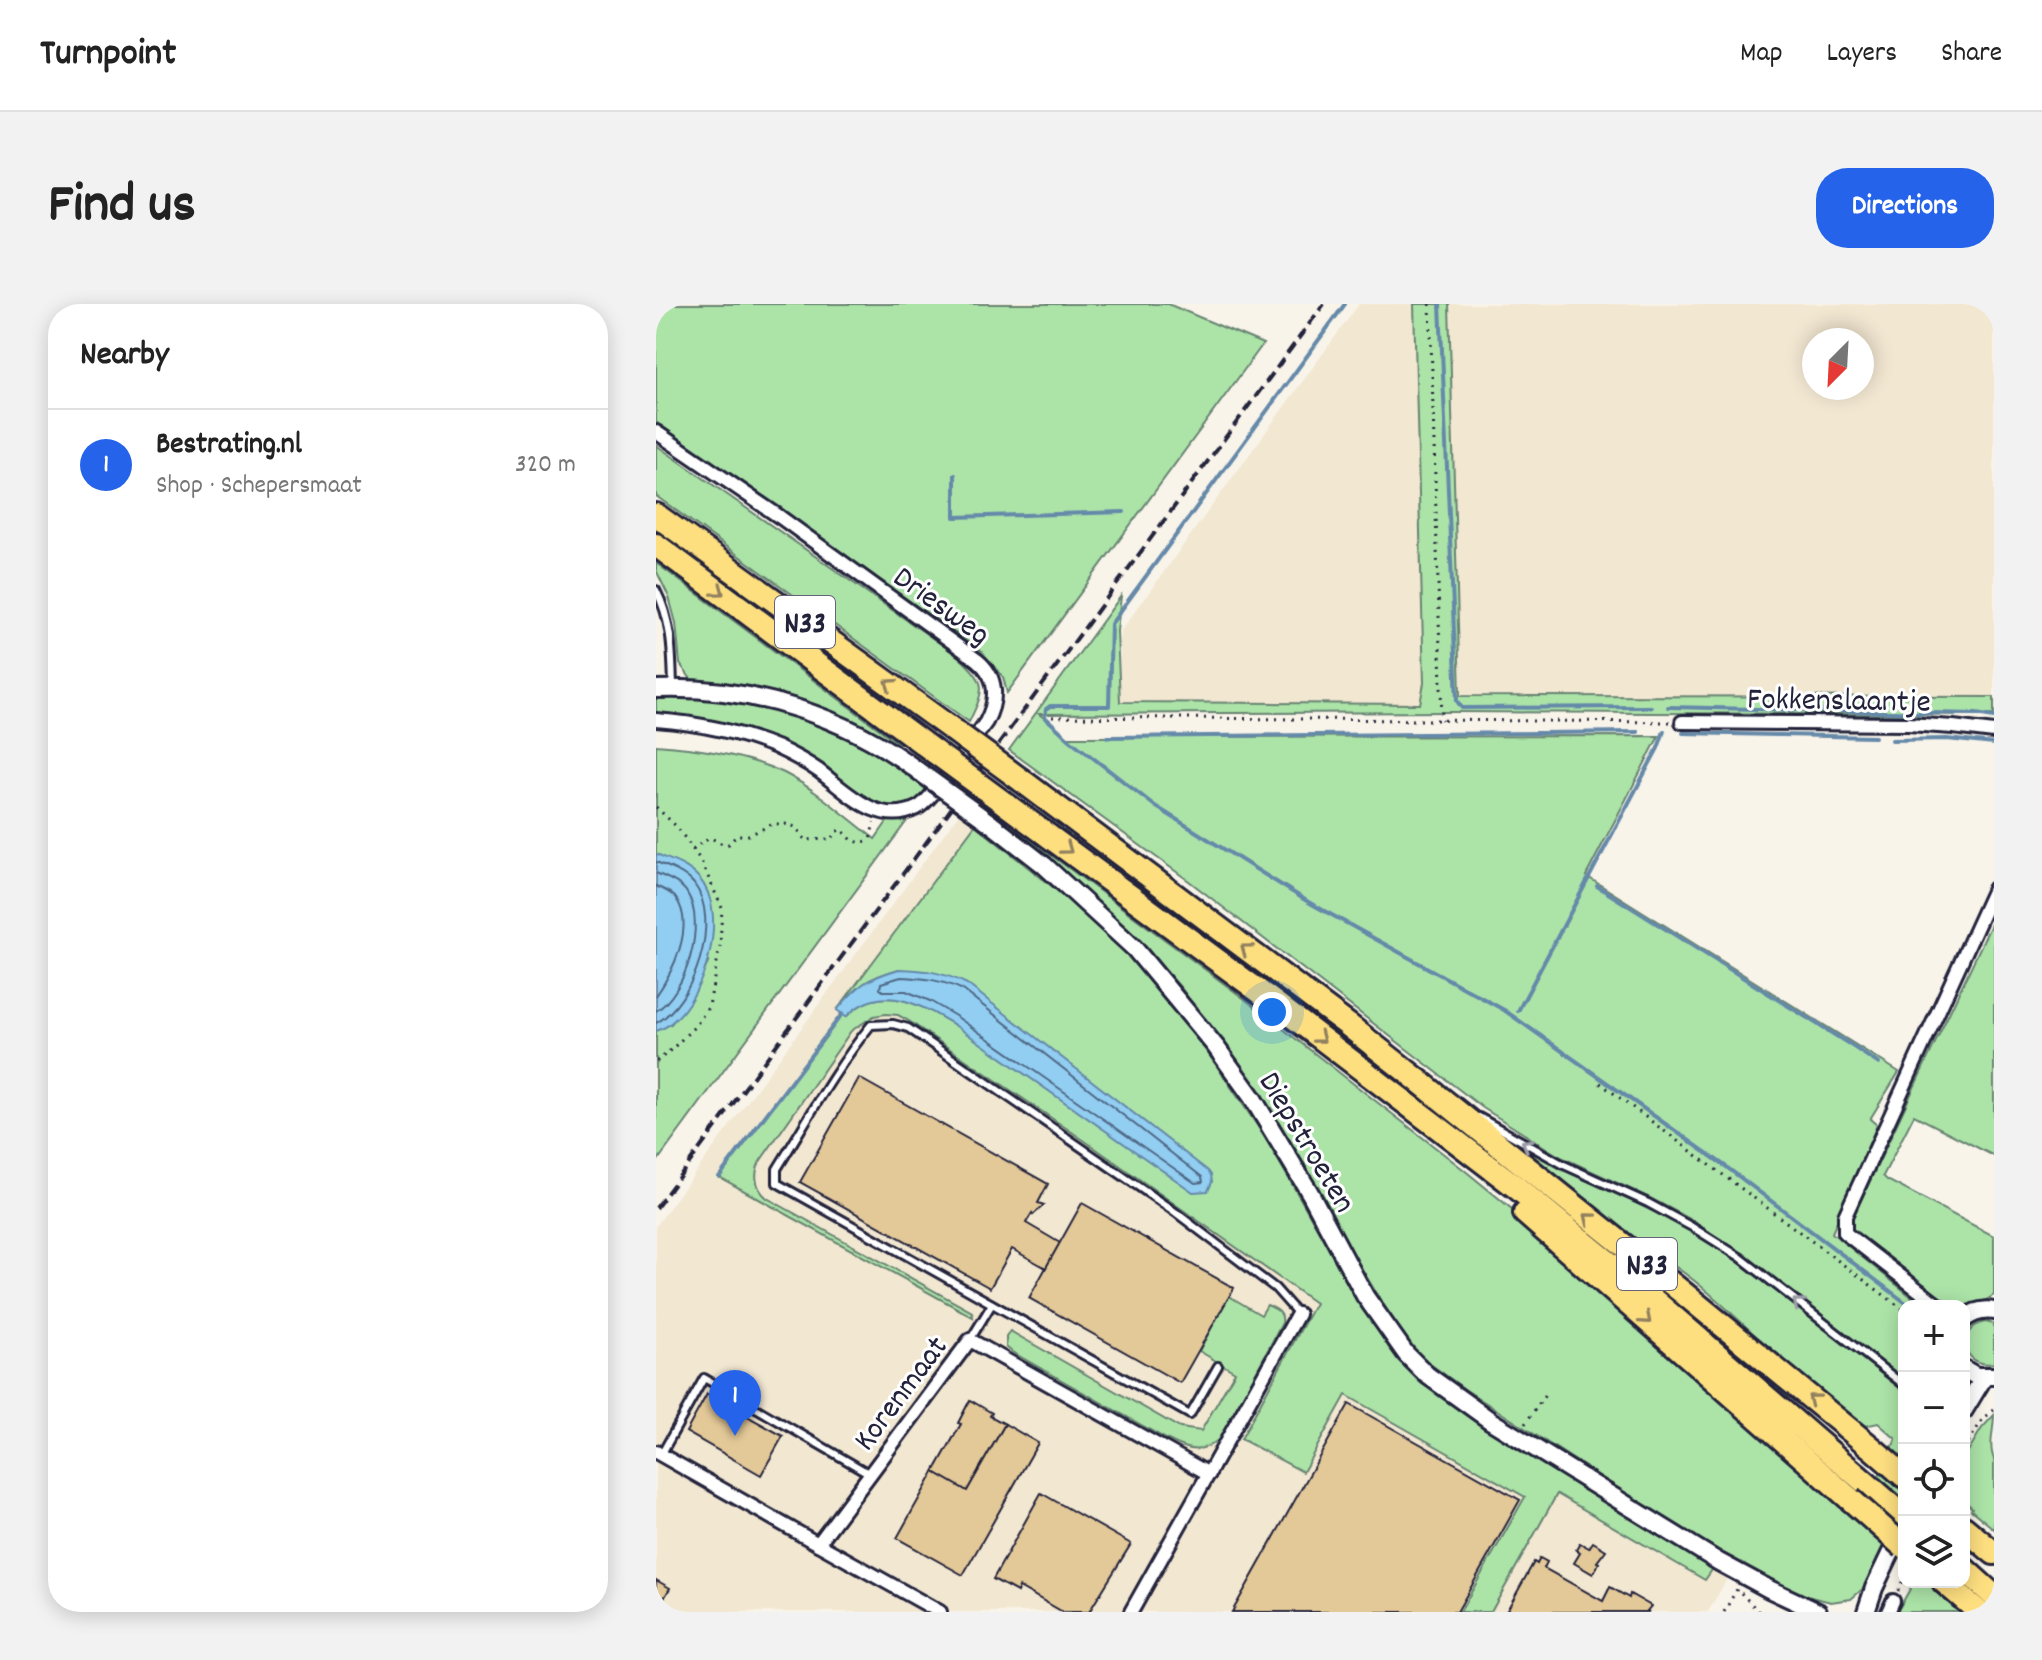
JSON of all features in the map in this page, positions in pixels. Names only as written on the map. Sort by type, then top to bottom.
[{"type":"highway","name":"N33","points":[[656,515],[1021,780],[1336,1016],[1898,1471]]},
{"type":"highway","name":"N33","points":[[656,545],[1271,1000],[1444,1134],[1503,1193],[1898,1542]]},
{"type":"highway","points":[[1444,1134],[1516,1187],[1634,1283],[1898,1511]]},
{"type":"highway","points":[[1970,1524],[1994,1542]]},
{"type":"highway","points":[[1970,1533],[1994,1553]]},
{"type":"highway","points":[[1970,1574],[1994,1596]]},
{"type":"highway","points":[[1951,1588],[1979,1612]]},
{"type":"street","name":"Driesweg","points":[[656,432],[780,517],[977,660],[990,674],[995,684],[991,712],[986,722],[924,804],[899,813],[877,811]]},
{"type":"street","name":"Diepstroeten","points":[[664,689],[749,696],[808,712],[869,740],[908,763],[1044,865],[1134,948],[1216,1047],[1252,1097],[1310,1193],[1365,1296],[1406,1354],[1427,1375],[1516,1437],[1719,1562],[1818,1612]]},
{"type":"street","points":[[656,720],[725,731],[773,746],[817,769],[863,805],[877,811]]},
{"type":"street","name":"Fokkenslaantje","points":[[1682,722],[1908,724],[1994,732]]},
{"type":"street","points":[[1931,1300],[1845,1233],[1845,1216],[1994,889]]},
{"type":"street","points":[[1970,1315],[1993,1309]]},
{"type":"street","points":[[1131,1612],[1298,1314]]},
{"type":"street","name":"Korenmaat","points":[[818,1544],[970,1340],[1209,1474]]},
{"type":"street","points":[[1969,1372],[1976,1376],[1989,1376]]},
{"type":"street","points":[[1970,1402],[1989,1376]]},
{"type":"street","points":[[658,1454],[940,1612]]},
{"type":"street","points":[[1866,1612],[1898,1538]]},
{"type":"street","points":[[1854,1612],[1874,1588]]},
{"type":"lane","points":[[656,590],[665,608],[669,627],[664,689]]},
{"type":"lane","points":[[1218,1366],[1190,1415],[777,1183],[777,1169],[871,1025],[893,1024],[908,1028],[1175,1212],[1275,1288],[1298,1314]]},
{"type":"lane","points":[[1419,1081],[1564,1165],[1648,1203],[1692,1227],[1740,1257],[1898,1380]]},
{"type":"lane","points":[[970,1340],[992,1304]]},
{"type":"lane","points":[[658,1454],[704,1378],[870,1474]]},
{"type":"path","points":[[1430,304],[1442,721]]},
{"type":"path","points":[[1052,717],[1682,722]]},
{"type":"path","points":[[656,807],[677,827],[701,861],[722,908],[720,946],[709,1006],[697,1024],[656,1062]]},
{"type":"path","points":[[693,850],[711,838],[724,845],[729,844],[737,835],[749,835],[773,824],[796,827],[805,840],[832,839],[837,831],[842,830],[852,840],[861,843],[870,840],[877,811]]},
{"type":"path","points":[[1600,1083],[1898,1306]]},
{"type":"path","points":[[1516,1437],[1545,1395]]},
{"type":"path","points":[[1967,1444],[1983,1419],[1994,1410]]},
{"type":"path","points":[[1724,1612],[1737,1589]]},
{"type":"shaded area","points":[[1359,304],[1414,304],[1424,683],[1420,705],[1120,702],[1120,632]]},
{"type":"shaded area","points":[[1449,304],[1994,304],[1994,697],[1460,696]]},
{"type":"shaded area","points":[[961,811],[1121,958],[1384,1350],[1426,1398],[1727,1579],[1708,1612],[656,1612],[656,1226]]},
{"type":"green space","points":[[656,304],[1168,304],[1263,344],[1007,693],[1003,677],[982,652],[656,422]]},
{"type":"green space","points":[[1414,304],[1449,304],[1460,696],[1994,697],[1994,715],[1452,712],[1039,714],[1068,737],[1659,736],[1586,876],[1899,1072],[1870,1119],[1877,1125],[1832,1233],[1916,1300],[1898,1300],[1898,1375],[1770,1274],[1694,1221],[1559,1156],[1483,1108],[1189,881],[1009,750],[1121,596],[1117,631],[1120,702],[1420,704],[1424,683]]},
{"type":"green space","points":[[656,445],[958,656],[981,686],[979,701],[969,722],[656,496]]},
{"type":"green space","points":[[656,563],[898,743],[806,701],[749,687],[691,679],[680,664],[676,623]]},
{"type":"green space","points":[[656,697],[729,700],[784,712],[862,746],[904,771],[929,791],[903,807],[876,804],[857,794],[814,760],[787,746],[708,722],[656,715]]},
{"type":"green space","points":[[656,745],[721,753],[784,773],[820,796],[875,839],[889,819],[909,818],[656,1163],[656,1031],[671,1024],[692,997],[708,963],[709,948],[687,868],[656,854]]},
{"type":"green space","points":[[975,825],[1094,920],[1153,981],[1186,1021],[1265,1137],[1389,1348],[1423,1383],[1473,1420],[1714,1567],[1705,1580],[1557,1494],[1491,1612],[1460,1612],[1525,1497],[1346,1395],[1303,1472],[1241,1439],[1315,1303],[1085,1141],[898,1015],[874,1016],[851,1031],[761,1160],[756,1180],[767,1198],[972,1312],[973,1317],[719,1177],[842,1014],[846,1017],[859,1006],[886,998],[927,1009],[953,1024],[899,969],[864,984],[837,1010]]},
{"type":"green space","points":[[1016,829],[1246,1000],[1463,1169],[1540,1232],[1616,1301],[1649,1339],[1691,1375],[1725,1396],[1860,1519],[1896,1439],[1878,1423],[1865,1426],[1785,1363],[1694,1281],[1650,1251],[1524,1149],[1526,1147],[1719,1247],[1898,1385],[1898,1518],[1865,1587],[1851,1599],[1831,1602],[1798,1594],[1735,1564],[1466,1390],[1408,1344],[1231,1058],[1182,989],[1073,881],[1013,832]]},
{"type":"green space","points":[[1994,918],[1994,1156],[1914,1115],[1883,1176],[1994,1236],[1994,1295],[1970,1304],[1970,1300],[1941,1299],[1853,1231],[1853,1217]]},
{"type":"green space","points":[[1229,1296],[1261,1315],[1267,1305],[1273,1308],[1281,1314],[1282,1323],[1222,1437],[1202,1449],[1190,1449],[1168,1440],[1006,1347],[1006,1336],[1010,1331],[1180,1428],[1201,1431],[1235,1372],[1199,1351]]},
{"type":"green space","points":[[1985,1322],[1994,1324],[1994,1363],[1983,1363],[1970,1356],[1970,1331]]},
{"type":"green space","points":[[1994,1415],[1991,1443],[1994,1459],[1994,1529],[1970,1506],[1970,1448]]},
{"type":"green space","points":[[1911,1588],[1937,1588],[1966,1612],[1897,1612]]},
{"type":"water","points":[[656,854],[685,867],[699,878],[708,893],[713,932],[710,953],[694,993],[672,1022],[656,1031]]},
{"type":"water","points":[[899,969],[934,972],[967,984],[1208,1171],[1212,1182],[1208,1191],[1193,1192],[927,1009],[886,998],[859,1006],[846,1017],[837,1010],[864,984]]},
{"type":"building","points":[[859,1078],[1048,1184],[1038,1203],[1044,1205],[1032,1213],[1026,1223],[1060,1243],[1046,1268],[1012,1249],[990,1288],[800,1182]]},
{"type":"building","points":[[1082,1203],[1234,1288],[1180,1383],[1029,1298]]},
{"type":"building","points":[[707,1394],[783,1436],[761,1475],[686,1432]]},
{"type":"building","points":[[970,1400],[1005,1424],[967,1491],[934,1472],[961,1424],[958,1423]]},
{"type":"building","points":[[1349,1404],[1520,1500],[1457,1612],[1232,1612]]},
{"type":"building","points":[[1005,1424],[1038,1443],[963,1575],[897,1538],[934,1472],[967,1491]]},
{"type":"building","points":[[1041,1493],[1131,1544],[1089,1612],[1063,1612],[1019,1587],[1017,1592],[993,1579]]},
{"type":"building","points":[[1593,1542],[1606,1550],[1593,1574],[1574,1563],[1580,1553],[1576,1550],[1580,1543],[1589,1548]]},
{"type":"building","points":[[1540,1558],[1547,1562],[1544,1568],[1603,1601],[1610,1587],[1651,1606],[1649,1612],[1506,1612],[1534,1562],[1537,1564]]},
{"type":"building","points":[[656,1580],[670,1588],[656,1612]]},
{"type":"waterway","points":[[1345,304],[1111,624],[1109,706],[1050,706],[1046,709],[1045,717],[1155,806],[1310,903],[1504,1010],[1725,1166],[1902,1300]]},
{"type":"waterway","points":[[1440,304],[1457,701],[1462,708],[1651,707]]},
{"type":"waterway","points":[[955,475],[955,517],[1124,512]]},
{"type":"waterway","points":[[1668,707],[1976,714],[1994,717]]},
{"type":"waterway","points":[[1518,1011],[1658,748],[1664,731]]},
{"type":"waterway","points":[[1108,737],[1638,732]]},
{"type":"waterway","points":[[1683,733],[1875,737]]},
{"type":"waterway","points":[[1892,740],[1947,739],[1994,744]]},
{"type":"waterway","points":[[1597,886],[1879,1064]]},
{"type":"waterway","points":[[719,1177],[842,1014]]},
{"type":"railway","points":[[656,1208],[1324,304]]},
{"type":"place","name":"Bestrating.nl","points":[[735,1436]]}]
